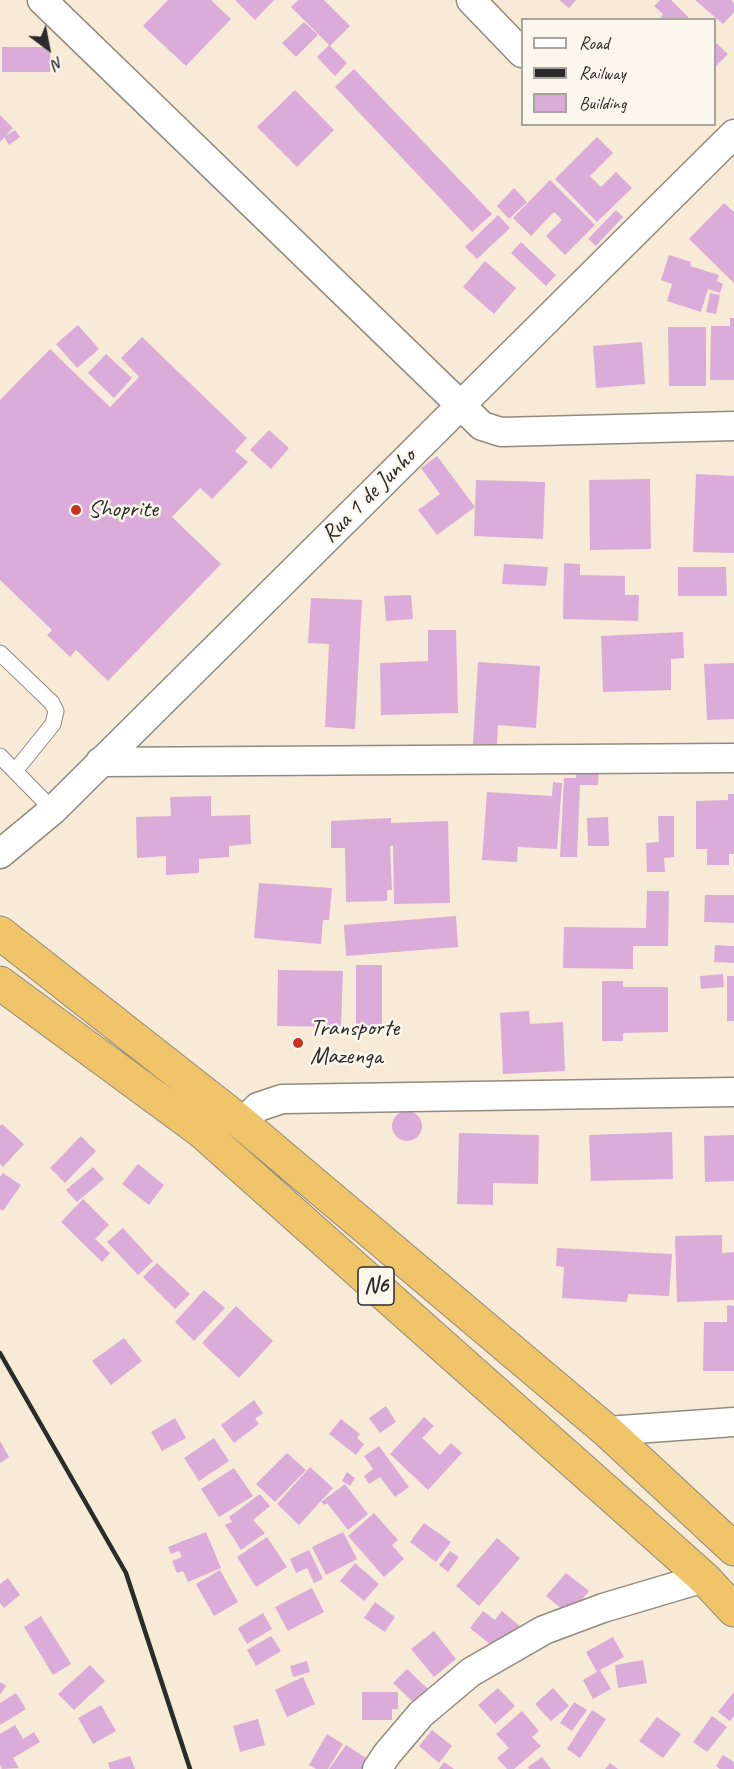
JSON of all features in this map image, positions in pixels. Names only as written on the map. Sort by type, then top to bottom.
[{"type":"highway","name":"N6","points":[[0,933],[242,1123],[607,1431],[734,1549]]},
{"type":"highway","name":"N6","points":[[0,983],[201,1131],[704,1578],[734,1610]]},
{"type":"street","points":[[42,0],[482,426],[501,432],[734,426]]},
{"type":"street","points":[[471,0],[521,52]]},
{"type":"street","name":"Rua 1 de Junho","points":[[0,854],[53,810],[734,134]]},
{"type":"street","points":[[100,762],[734,758]]},
{"type":"street","points":[[242,1123],[258,1107],[282,1099],[734,1092]]},
{"type":"street","points":[[607,1431],[734,1422]]},
{"type":"street","points":[[377,1769],[421,1714],[471,1672],[544,1630],[603,1608],[704,1578]]},
{"type":"lane","points":[[0,653],[52,703],[56,711],[53,723],[15,771]]},
{"type":"lane","points":[[0,756],[53,810]]},
{"type":"building","points":[[168,0],[211,0],[231,19],[186,66],[143,26]]},
{"type":"building","points":[[235,0],[274,0],[255,20]]},
{"type":"building","points":[[298,0],[324,0],[350,26],[330,46],[291,7]]},
{"type":"building","points":[[559,0],[576,0],[569,8]]},
{"type":"building","points":[[660,0],[671,0],[689,18],[660,18],[663,14],[654,6]]},
{"type":"building","points":[[695,0],[731,0],[734,3],[734,12],[723,24]]},
{"type":"building","points":[[304,22],[318,35],[296,57],[282,43]]},
{"type":"building","points":[[716,43],[728,54],[716,66]]},
{"type":"building","points":[[329,45],[347,63],[335,76],[317,57]]},
{"type":"building","points":[[2,47],[50,47],[50,72],[2,72]]},
{"type":"building","points":[[354,69],[492,214],[472,232],[335,87]]},
{"type":"building","points":[[295,90],[334,130],[297,167],[257,127]]},
{"type":"building","points":[[0,115],[13,128],[0,142]]},
{"type":"building","points":[[15,130],[20,137],[9,145],[4,137]]},
{"type":"building","points":[[597,137],[613,153],[590,176],[601,187],[616,172],[632,188],[597,222],[555,179]]},
{"type":"building","points":[[550,180],[595,225],[565,255],[546,236],[562,220],[554,212],[531,236],[513,218]]},
{"type":"building","points":[[514,188],[527,202],[509,219],[497,206]]},
{"type":"building","points":[[724,203],[734,212],[734,283],[689,239]]},
{"type":"building","points":[[616,210],[623,217],[596,246],[588,239]]},
{"type":"building","points":[[498,215],[510,228],[477,259],[465,247]]},
{"type":"building","points":[[521,242],[556,275],[546,286],[511,253]]},
{"type":"building","points":[[669,255],[691,262],[690,266],[719,275],[717,281],[723,284],[720,293],[708,289],[701,312],[667,301],[672,284],[661,280]]},
{"type":"building","points":[[485,261],[516,288],[494,314],[463,287]]},
{"type":"building","points":[[710,293],[720,295],[716,314],[706,312]]},
{"type":"building","points":[[730,318],[734,318],[734,380],[710,380],[711,326],[730,326]]},
{"type":"building","points":[[78,325],[99,349],[77,368],[56,344]]},
{"type":"building","points":[[668,327],[706,327],[706,386],[669,386]]},
{"type":"building","points":[[142,337],[247,438],[235,451],[248,462],[212,499],[200,488],[172,517],[221,564],[108,681],[76,650],[70,657],[47,635],[52,630],[0,580],[0,400],[50,349],[110,407],[139,377],[121,358]]},
{"type":"building","points":[[642,342],[645,384],[596,388],[593,346]]},
{"type":"building","points":[[106,354],[132,378],[114,398],[88,373]]},
{"type":"building","points":[[269,430],[289,448],[271,469],[250,450]]},
{"type":"building","points":[[437,456],[475,507],[437,535],[418,510],[440,494],[421,468]]},
{"type":"building","points":[[696,474],[734,476],[734,553],[693,552]]},
{"type":"building","points":[[650,479],[651,549],[590,550],[589,480]]},
{"type":"building","points":[[476,480],[545,482],[543,539],[474,536]]},
{"type":"building","points":[[564,563],[580,564],[580,575],[625,576],[625,595],[639,595],[638,621],[563,619]]},
{"type":"building","points":[[504,564],[548,567],[546,586],[502,584]]},
{"type":"building","points":[[678,567],[726,567],[727,596],[678,596]]},
{"type":"building","points":[[411,595],[413,619],[386,621],[384,596]]},
{"type":"building","points":[[311,598],[362,600],[355,729],[325,727],[329,644],[308,643]]},
{"type":"building","points":[[428,630],[456,630],[458,713],[381,715],[380,663],[428,661]]},
{"type":"building","points":[[683,632],[684,658],[671,659],[671,690],[603,692],[601,636]]},
{"type":"building","points":[[478,662],[540,666],[536,728],[498,725],[497,745],[473,744]]},
{"type":"building","points":[[734,663],[734,719],[707,720],[704,664]]},
{"type":"building","points":[[577,765],[599,766],[598,785],[580,785],[577,857],[560,857],[564,778],[576,778]]},
{"type":"building","points":[[553,782],[562,783],[557,849],[518,847],[517,862],[482,860],[487,792],[552,796]]},
{"type":"building","points":[[728,794],[734,794],[734,854],[729,854],[729,865],[707,865],[707,849],[696,849],[696,801],[728,800]]},
{"type":"building","points":[[211,796],[211,816],[250,815],[251,844],[229,846],[229,857],[199,859],[199,873],[166,875],[166,856],[137,858],[136,817],[171,816],[170,797]]},
{"type":"building","points":[[658,816],[674,816],[674,857],[664,858],[665,872],[647,872],[646,843],[659,842]]},
{"type":"building","points":[[608,817],[609,846],[588,846],[587,818]]},
{"type":"building","points":[[391,818],[391,823],[448,821],[450,903],[394,904],[393,846],[390,846],[392,890],[387,890],[387,901],[346,902],[345,848],[331,848],[331,821]]},
{"type":"building","points":[[259,883],[332,888],[329,920],[323,920],[321,944],[254,938]]},
{"type":"building","points":[[647,891],[669,891],[668,946],[633,946],[633,969],[563,968],[564,927],[646,928]]},
{"type":"building","points":[[705,895],[734,895],[734,923],[704,922]]},
{"type":"building","points":[[456,916],[458,947],[346,956],[344,925]]},
{"type":"building","points":[[715,945],[734,946],[734,963],[714,962]]},
{"type":"building","points":[[356,965],[382,965],[382,1026],[356,1027]]},
{"type":"building","points":[[278,970],[343,971],[341,1027],[277,1026]]},
{"type":"building","points":[[723,974],[724,987],[701,989],[700,976]]},
{"type":"building","points":[[727,976],[734,976],[734,1021],[727,1021]]},
{"type":"building","points":[[602,981],[623,981],[623,987],[668,987],[668,1032],[623,1033],[623,1041],[602,1041]]},
{"type":"building","points":[[529,1011],[530,1024],[563,1022],[565,1071],[503,1074],[500,1013]]},
{"type":"building","points":[[407,1111],[418,1115],[422,1126],[418,1137],[407,1141],[396,1137],[392,1126],[396,1115]]},
{"type":"building","points":[[2,1124],[24,1144],[3,1167],[0,1164],[0,1126]]},
{"type":"building","points":[[672,1132],[673,1179],[591,1181],[589,1135]]},
{"type":"building","points":[[459,1133],[539,1135],[538,1184],[493,1183],[493,1205],[457,1204]]},
{"type":"building","points":[[734,1135],[734,1181],[705,1182],[704,1136]]},
{"type":"building","points":[[81,1136],[96,1151],[65,1183],[50,1168]]},
{"type":"building","points":[[138,1164],[164,1185],[149,1205],[122,1184]]},
{"type":"building","points":[[93,1167],[104,1179],[77,1202],[66,1190]]},
{"type":"building","points":[[3,1173],[21,1185],[3,1211],[0,1209],[0,1177]]},
{"type":"building","points":[[83,1199],[109,1225],[95,1239],[110,1253],[102,1262],[61,1222]]},
{"type":"building","points":[[123,1228],[153,1261],[138,1275],[107,1242]]},
{"type":"building","points":[[722,1235],[722,1253],[734,1252],[734,1300],[677,1302],[675,1236]]},
{"type":"building","points":[[557,1248],[672,1254],[669,1296],[628,1294],[627,1302],[562,1298],[564,1267],[556,1266]]},
{"type":"building","points":[[157,1263],[190,1294],[175,1309],[143,1277]]},
{"type":"building","points":[[204,1290],[225,1308],[194,1341],[175,1322]]},
{"type":"building","points":[[727,1305],[734,1306],[734,1371],[703,1371],[704,1322],[727,1322]]},
{"type":"building","points":[[236,1306],[273,1341],[239,1378],[202,1343]]},
{"type":"building","points":[[124,1338],[142,1361],[111,1385],[92,1361]]},
{"type":"building","points":[[254,1400],[263,1413],[255,1419],[259,1424],[234,1443],[221,1425]]},
{"type":"building","points":[[386,1406],[396,1422],[380,1433],[369,1418]]},
{"type":"building","points":[[424,1417],[434,1426],[422,1438],[440,1455],[451,1443],[462,1453],[428,1490],[390,1454]]},
{"type":"building","points":[[175,1418],[186,1438],[162,1451],[151,1432]]},
{"type":"building","points":[[341,1419],[360,1434],[357,1438],[364,1444],[356,1455],[329,1434]]},
{"type":"building","points":[[214,1438],[229,1461],[199,1481],[184,1458]]},
{"type":"building","points":[[0,1441],[9,1457],[0,1463]]},
{"type":"building","points":[[379,1446],[409,1487],[395,1497],[380,1477],[369,1484],[364,1476],[373,1469],[364,1456]]},
{"type":"building","points":[[287,1453],[306,1470],[275,1502],[256,1484]]},
{"type":"building","points":[[310,1467],[333,1488],[299,1525],[277,1504]]},
{"type":"building","points":[[234,1468],[253,1496],[219,1517],[201,1489]]},
{"type":"building","points":[[347,1472],[355,1478],[350,1486],[342,1481]]},
{"type":"building","points":[[345,1484],[368,1514],[348,1530],[327,1503],[325,1505],[321,1502]]},
{"type":"building","points":[[260,1494],[270,1506],[253,1520],[265,1533],[241,1550],[225,1525],[232,1522],[229,1517]]},
{"type":"building","points":[[374,1513],[398,1540],[392,1545],[404,1559],[384,1577],[348,1536]]},
{"type":"building","points":[[424,1523],[451,1542],[436,1562],[410,1542]]},
{"type":"building","points":[[206,1532],[221,1568],[188,1582],[183,1571],[177,1573],[172,1561],[182,1557],[179,1551],[171,1554],[168,1547]]},
{"type":"building","points":[[343,1532],[357,1559],[326,1575],[312,1547]]},
{"type":"building","points":[[267,1537],[287,1567],[256,1587],[237,1557]]},
{"type":"building","points":[[497,1538],[520,1558],[479,1606],[456,1586]]},
{"type":"building","points":[[309,1550],[323,1579],[314,1583],[307,1568],[296,1573],[290,1559]]},
{"type":"building","points":[[450,1551],[459,1557],[448,1572],[439,1565]]},
{"type":"building","points":[[355,1563],[379,1584],[364,1601],[340,1581]]},
{"type":"building","points":[[220,1570],[238,1602],[214,1616],[196,1584]]},
{"type":"building","points":[[566,1573],[589,1591],[569,1615],[546,1596]]},
{"type":"building","points":[[8,1578],[20,1595],[4,1608],[0,1603],[0,1584]]},
{"type":"building","points":[[312,1588],[324,1612],[288,1631],[275,1607]]},
{"type":"building","points":[[375,1602],[395,1617],[385,1632],[364,1618]]},
{"type":"building","points":[[483,1611],[495,1620],[502,1611],[522,1628],[502,1654],[470,1628]]},
{"type":"building","points":[[263,1613],[272,1629],[247,1644],[238,1628]]},
{"type":"building","points":[[41,1616],[71,1664],[53,1675],[24,1627]]},
{"type":"building","points":[[434,1631],[456,1659],[434,1677],[411,1649]]},
{"type":"building","points":[[271,1636],[281,1651],[256,1666],[247,1650]]},
{"type":"building","points":[[613,1637],[624,1657],[600,1670],[611,1689],[593,1699],[583,1680],[597,1672],[586,1652]]},
{"type":"building","points":[[643,1660],[647,1683],[618,1688],[615,1665]]},
{"type":"building","points":[[307,1661],[310,1672],[293,1677],[290,1666]]},
{"type":"building","points":[[90,1665],[105,1681],[74,1710],[58,1694]]},
{"type":"building","points":[[407,1669],[432,1693],[418,1707],[393,1683]]},
{"type":"building","points":[[303,1677],[315,1704],[287,1717],[275,1690]]},
{"type":"building","points":[[0,1682],[6,1686],[0,1695]]},
{"type":"building","points":[[498,1688],[515,1706],[495,1724],[478,1705]]},
{"type":"building","points":[[553,1688],[569,1706],[551,1721],[535,1704]]},
{"type":"building","points":[[362,1692],[398,1692],[398,1709],[392,1709],[392,1720],[362,1720]]},
{"type":"building","points":[[734,1692],[734,1716],[730,1721],[718,1712]]},
{"type":"building","points":[[16,1693],[26,1709],[0,1725],[0,1703]]},
{"type":"building","points":[[574,1702],[587,1710],[572,1731],[560,1723]]},
{"type":"building","points":[[101,1705],[116,1731],[93,1744],[78,1718]]},
{"type":"building","points":[[592,1710],[606,1719],[580,1758],[567,1749]]},
{"type":"building","points":[[522,1711],[539,1731],[532,1737],[541,1746],[514,1769],[507,1769],[497,1758],[509,1748],[496,1734]]},
{"type":"building","points":[[712,1716],[727,1727],[707,1752],[693,1742]]},
{"type":"building","points":[[657,1717],[681,1734],[663,1758],[639,1741]]},
{"type":"building","points":[[258,1719],[265,1745],[240,1752],[233,1726]]},
{"type":"building","points":[[15,1725],[23,1739],[34,1732],[40,1742],[13,1758],[19,1768],[2,1769],[0,1734]]},
{"type":"building","points":[[432,1730],[452,1746],[439,1763],[419,1746]]},
{"type":"building","points":[[327,1734],[343,1744],[328,1769],[316,1769],[309,1765]]},
{"type":"building","points":[[346,1745],[372,1762],[367,1769],[329,1769]]},
{"type":"building","points":[[723,1755],[734,1762],[734,1769],[720,1769],[716,1766]]},
{"type":"building","points":[[130,1756],[135,1769],[110,1769],[108,1763]]},
{"type":"building","points":[[542,1757],[551,1769],[529,1769],[528,1767]]},
{"type":"building","points":[[444,1762],[454,1769],[439,1769]]},
{"type":"building","points":[[610,1763],[618,1769],[605,1769]]},
{"type":"railway","points":[[0,1353],[126,1573],[190,1769]]},
{"type":"place","name":"Shoprite","points":[[76,510]]},
{"type":"place","name":"Transporte Mazenga","points":[[298,1043]]}]
